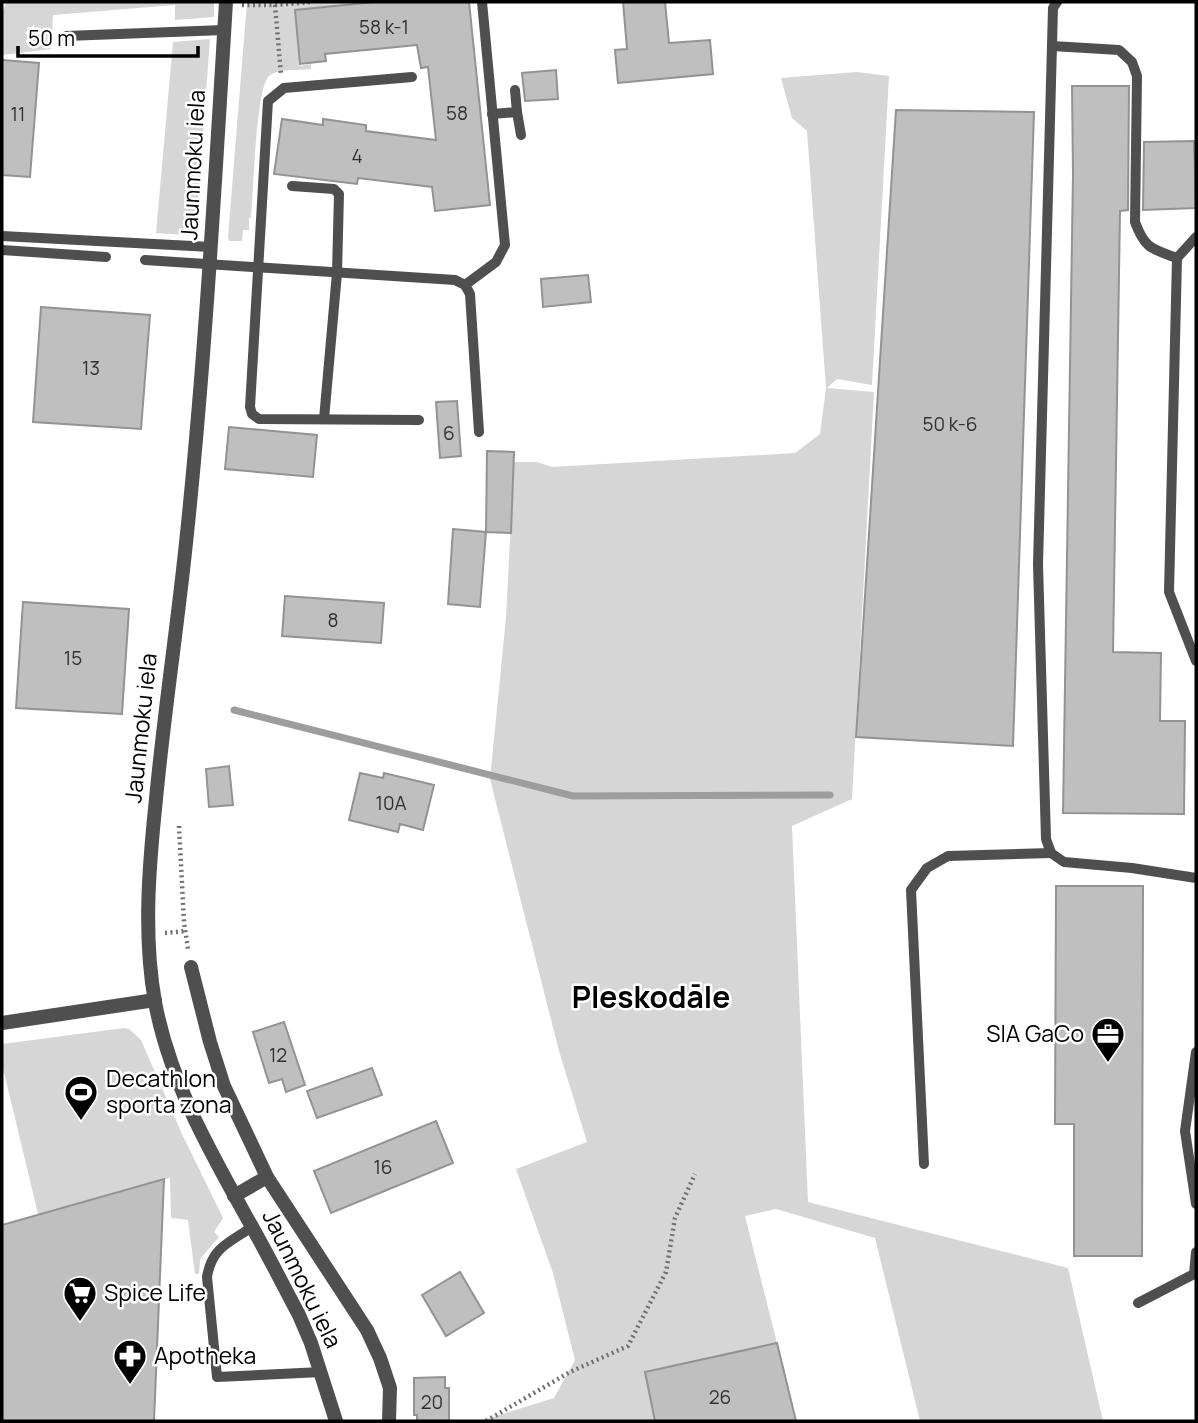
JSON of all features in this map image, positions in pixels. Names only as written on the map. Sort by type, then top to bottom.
[{"type":"street","name":"Jaunmoku iela","points":[[226,2],[210,264],[186,544],[165,704],[149,862],[148,934],[155,1000],[163,1038],[178,1080],[210,1153],[299,1315],[322,1372],[336,1421]]},
{"type":"street","name":"Jaunmoku iela","points":[[191,967],[224,1086],[267,1177],[367,1330],[390,1388],[389,1421]]},
{"type":"street","points":[[2,1023],[155,1000]]},
{"type":"street","points":[[234,1196],[267,1177]]},
{"type":"lane","points":[[465,285],[496,262],[505,245],[482,2]]},
{"type":"lane","points":[[1057,2],[1053,8],[1038,564],[1046,839],[1051,853],[1064,862],[1132,868],[1196,878]]},
{"type":"lane","points":[[66,36],[224,30]]},
{"type":"lane","points":[[1052,46],[1119,50],[1132,62],[1137,76],[1135,222],[1141,239],[1154,250],[1177,258]]},
{"type":"lane","points":[[412,77],[284,88],[268,101],[250,407],[252,414],[259,419],[419,420]]},
{"type":"lane","points":[[514,90],[521,135]]},
{"type":"lane","points":[[492,114],[517,112]]},
{"type":"lane","points":[[292,186],[334,189],[339,194],[337,273],[324,419]]},
{"type":"lane","points":[[2,236],[211,247]]},
{"type":"lane","points":[[1196,237],[1177,258],[1169,592],[1196,661]]},
{"type":"lane","points":[[2,250],[106,257]]},
{"type":"lane","points":[[145,260],[455,280],[465,285],[470,294],[479,432]]},
{"type":"lane","points":[[924,1164],[911,890],[928,868],[948,856],[1051,853]]},
{"type":"lane","points":[[1196,1052],[1185,1131],[1196,1204]]},
{"type":"lane","points":[[253,1227],[223,1246],[210,1261],[207,1277],[217,1377],[322,1372]]},
{"type":"lane","points":[[1138,1303],[1194,1274],[1196,1252]]},
{"type":"path","points":[[241,5],[312,2]]},
{"type":"path","points":[[275,5],[281,76]]},
{"type":"path","points":[[179,826],[184,922],[191,967]]},
{"type":"path","points":[[486,1421],[570,1372],[628,1346],[666,1272],[676,1218],[695,1174]]},
{"type":"shaded area","points":[[6,2],[214,2],[214,17],[175,20],[175,5],[53,15],[51,49],[2,55],[2,15]]},
{"type":"shaded area","points":[[247,2],[375,2],[295,10],[300,66],[311,64],[311,69],[273,73],[265,84],[258,120],[249,230],[243,230],[242,241],[229,241],[228,237]]},
{"type":"shaded area","points":[[210,39],[198,201],[193,232],[185,235],[156,233],[173,42]]},
{"type":"shaded area","points":[[857,72],[889,76],[872,385],[837,379],[827,388],[874,392],[852,799],[792,826],[808,1202],[1068,1268],[1103,1421],[920,1421],[875,1238],[776,1209],[745,1216],[777,1343],[645,1372],[655,1421],[480,1421],[554,1398],[575,1360],[553,1273],[516,1169],[587,1142],[559,1051],[490,779],[506,618],[514,462],[537,462],[552,467],[795,453],[820,434],[826,388],[807,131],[792,118],[781,78]]},
{"type":"shaded area","name":"Decathlon sporta zona","points":[[124,1028],[141,1040],[223,1218],[214,1232],[219,1237],[200,1259],[199,1274],[195,1274],[188,1220],[171,1218],[170,1178],[38,1214],[2,1064],[2,1044]]},
{"type":"building","points":[[375,2],[469,2],[490,205],[435,211],[432,187],[358,178],[357,184],[274,174],[282,119],[323,125],[323,119],[366,125],[366,131],[436,140],[428,67],[421,68],[417,45],[325,54],[326,61],[300,64],[295,10]]},
{"type":"building","points":[[623,2],[665,2],[669,43],[710,40],[713,74],[618,83],[615,50],[627,49]]},
{"type":"building","points":[[2,60],[39,63],[30,177],[2,175]]},
{"type":"building","points":[[556,70],[558,99],[525,101],[522,73]]},
{"type":"building","points":[[1072,86],[1129,86],[1128,210],[1120,211],[1113,652],[1161,653],[1160,721],[1185,721],[1184,814],[1063,813]]},
{"type":"building","points":[[896,110],[1034,112],[1013,746],[856,737]]},
{"type":"building","points":[[1194,141],[1196,208],[1143,210],[1144,142]]},
{"type":"building","points":[[588,275],[591,302],[543,307],[541,279]]},
{"type":"building","points":[[41,307],[150,315],[141,429],[33,422]]},
{"type":"building","points":[[457,401],[461,456],[440,458],[436,402]]},
{"type":"building","points":[[229,427],[317,435],[313,477],[225,469]]},
{"type":"building","points":[[487,451],[514,452],[511,533],[486,532]]},
{"type":"building","points":[[453,529],[486,532],[480,607],[448,604]]},
{"type":"building","points":[[285,596],[384,603],[381,643],[282,636]]},
{"type":"building","points":[[23,602],[129,609],[122,714],[16,708]]},
{"type":"building","points":[[229,766],[233,805],[209,807],[206,769]]},
{"type":"building","points":[[360,773],[383,778],[384,773],[434,785],[423,830],[400,824],[398,832],[349,820]]},
{"type":"building","points":[[1056,886],[1143,886],[1142,1256],[1074,1256],[1074,1124],[1055,1124]]},
{"type":"building","points":[[284,1022],[305,1085],[286,1092],[282,1079],[269,1083],[253,1032]]},
{"type":"building","points":[[372,1068],[382,1095],[317,1118],[307,1091]]},
{"type":"building","points":[[436,1121],[453,1163],[331,1213],[314,1171]]},
{"type":"building","name":"Spice Life","points":[[164,1179],[154,1421],[2,1421],[2,1225]]},
{"type":"building","points":[[460,1272],[484,1313],[446,1336],[422,1295]]},
{"type":"building","points":[[777,1343],[796,1421],[655,1421],[645,1372]]},
{"type":"building","points":[[445,1377],[445,1388],[449,1388],[449,1421],[417,1421],[417,1415],[414,1415],[414,1378]]},
{"type":"waterway","points":[[234,710],[573,796],[830,795]]},
{"type":"place","name":"SIA GaCo","points":[[1108,1064]]},
{"type":"place","name":"Decathlon sporta zona","points":[[81,1122]]},
{"type":"place","name":"Spice Life","points":[[80,1323]]},
{"type":"place","name":"Apotheka","points":[[130,1386]]},
{"type":"district","name":"Pleskodāle","points":[[651,998]]}]
